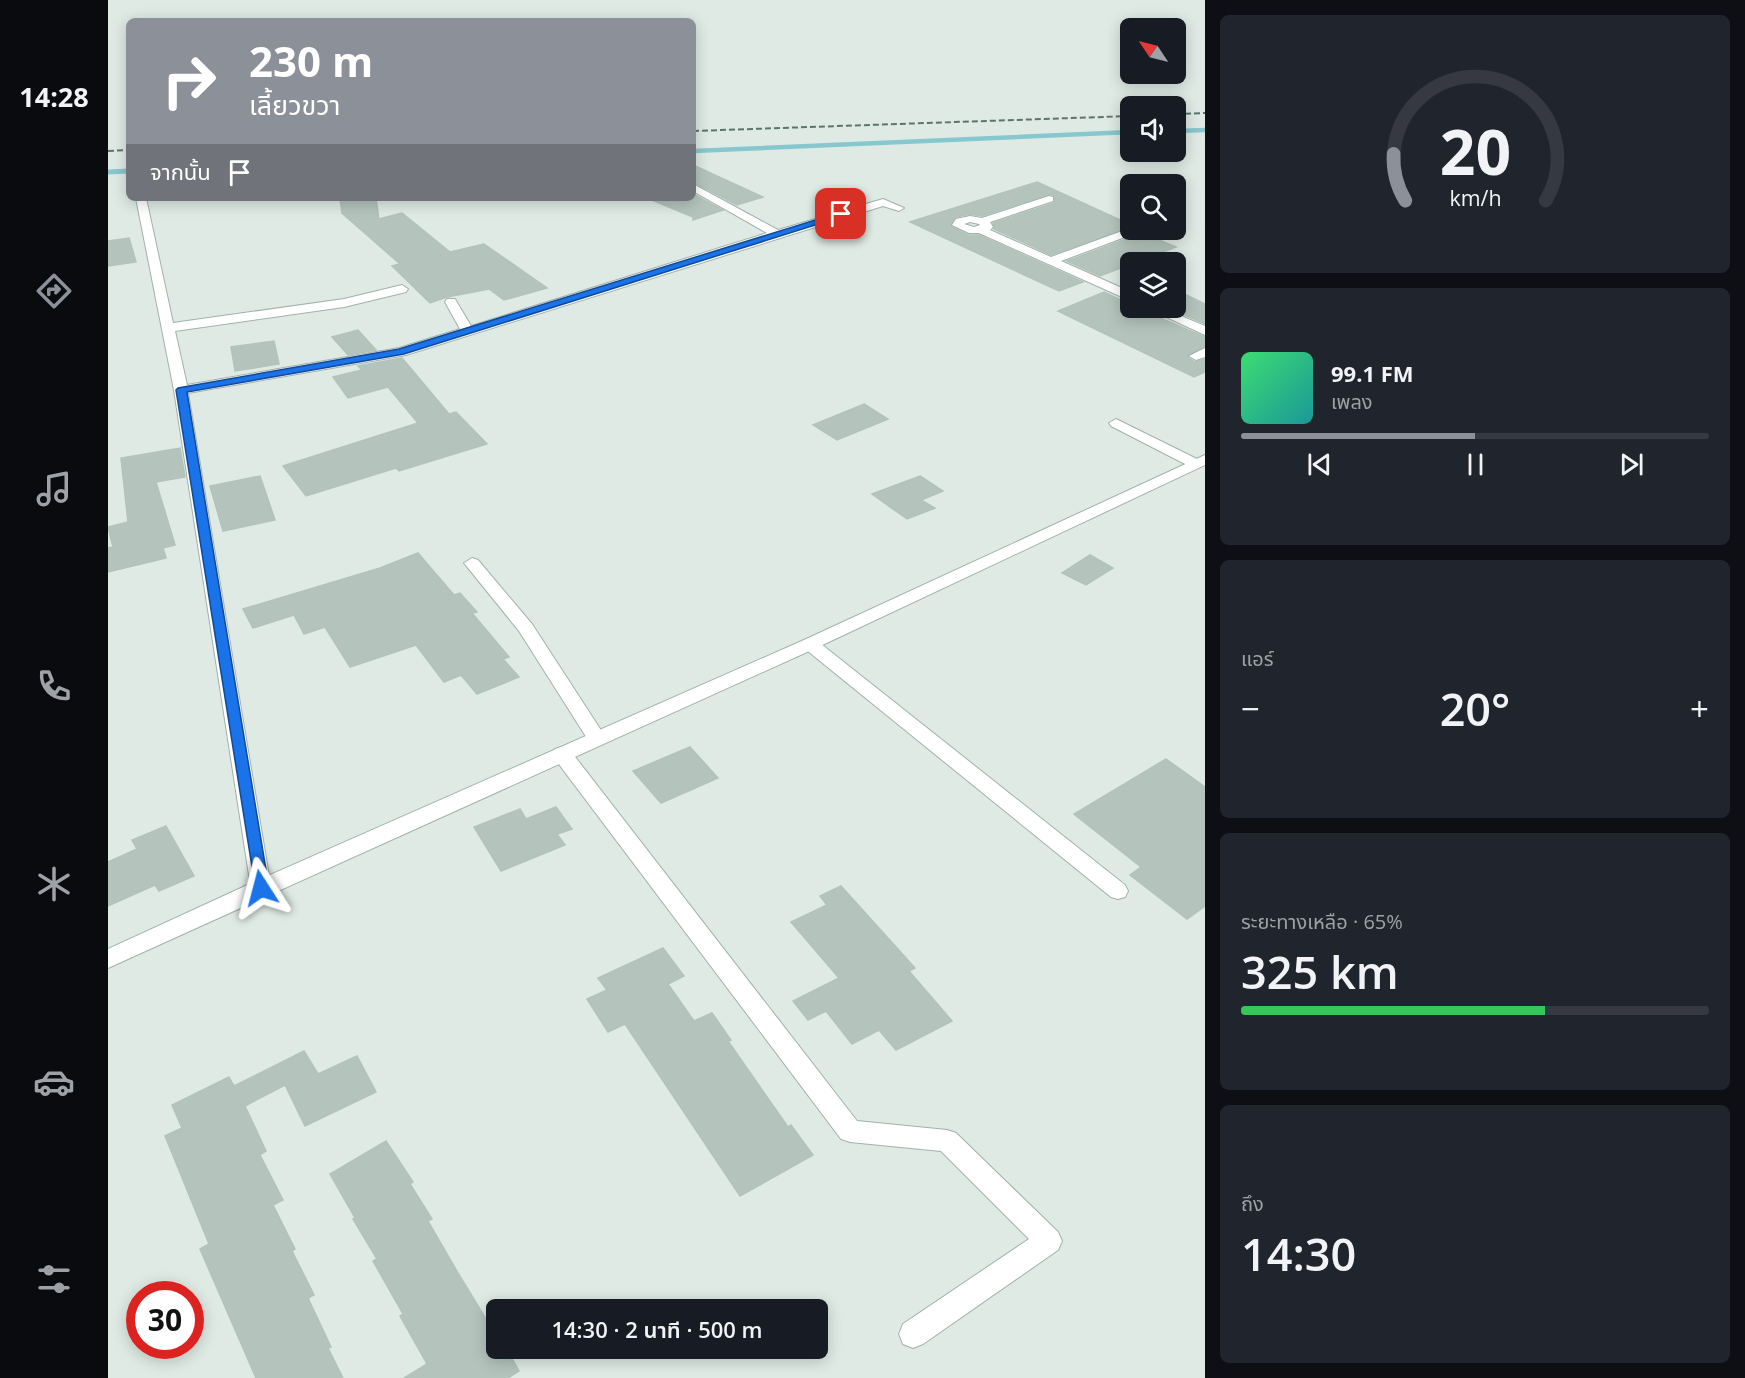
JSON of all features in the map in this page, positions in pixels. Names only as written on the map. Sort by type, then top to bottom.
[{"type":"street","points":[[696,189],[777,234]]},
{"type":"street","points":[[1049,199],[983,226],[1050,261],[1120,292]]},
{"type":"street","points":[[142,201],[182,390],[261,888]]},
{"type":"street","points":[[182,390],[388,355],[883,202],[899,208]]},
{"type":"street","points":[[1050,261],[1120,235]]},
{"type":"street","points":[[168,328],[344,303],[402,289]]},
{"type":"street","points":[[451,302],[467,331]]},
{"type":"street","points":[[1176,318],[1205,331]]},
{"type":"street","points":[[1116,423],[1200,461]]},
{"type":"street","points":[[108,959],[261,888],[810,644],[1200,461]]},
{"type":"street","points":[[472,563],[526,628],[597,738]]},
{"type":"street","points":[[810,644],[1118,891]]},
{"type":"street","points":[[562,754],[850,1131],[947,1141],[1049,1241],[913,1334]]},
{"type":"building","points":[[696,166],[763,197],[737,205],[696,184]]},
{"type":"building","points":[[1037,182],[1120,220],[1120,231],[1051,255],[994,229],[993,223],[1054,203],[1055,196],[1050,194],[982,216],[970,214],[956,217],[950,226],[968,235],[979,235],[1083,282],[1059,291],[910,222]]},
{"type":"building","points":[[696,196],[723,210],[693,220],[693,217],[654,201],[696,201]]},
{"type":"building","points":[[340,201],[376,201],[379,219],[402,213],[450,252],[484,244],[547,288],[504,300],[489,289],[447,297],[430,303],[392,266],[400,264],[342,213]]},
{"type":"building","points":[[129,238],[136,262],[108,266],[108,241]]},
{"type":"building","points":[[1123,240],[1159,240],[1176,247],[1163,252],[1120,252],[1120,268],[1100,276],[1067,261]]},
{"type":"building","points":[[1104,292],[1120,300],[1120,318],[1160,318],[1205,337],[1205,346],[1187,357],[1195,362],[1205,359],[1205,372],[1194,377],[1058,311]]},
{"type":"building","points":[[1186,295],[1205,304],[1205,324],[1186,315]]},
{"type":"building","points":[[358,330],[376,350],[348,355],[332,337]]},
{"type":"building","points":[[274,341],[279,364],[235,371],[231,347]]},
{"type":"building","points":[[402,358],[449,414],[456,412],[487,444],[399,471],[396,468],[306,496],[283,466],[418,423],[388,387],[348,398],[333,377],[362,370],[358,366]]},
{"type":"building","points":[[864,404],[888,419],[837,440],[813,425]]},
{"type":"building","points":[[180,448],[185,477],[156,482],[175,545],[163,548],[166,558],[108,572],[108,548],[113,547],[108,527],[128,522],[121,458]]},
{"type":"building","points":[[260,476],[275,520],[223,531],[210,486]]},
{"type":"building","points":[[920,476],[943,491],[921,500],[935,508],[907,519],[872,494]]},
{"type":"building","points":[[418,553],[454,595],[460,593],[477,612],[472,613],[509,657],[503,659],[519,677],[477,694],[461,675],[444,682],[416,645],[350,667],[325,627],[304,634],[294,615],[253,628],[243,609],[380,568]]},
{"type":"building","points":[[1090,555],[1113,568],[1086,585],[1062,573]]},
{"type":"building","points":[[690,747],[718,778],[661,803],[633,771]]},
{"type":"building","points":[[1166,759],[1205,787],[1205,906],[1187,919],[1130,875],[1141,867],[1074,814]]},
{"type":"building","points":[[556,807],[572,829],[557,834],[565,845],[501,871],[474,827],[520,809],[526,819]]},
{"type":"building","points":[[166,826],[194,876],[159,891],[155,885],[108,906],[108,862],[137,849],[132,840]]},
{"type":"building","points":[[841,886],[915,968],[909,971],[952,1021],[896,1050],[879,1030],[852,1044],[826,1011],[808,1020],[793,1001],[839,978],[791,922],[827,905],[820,896]]},
{"type":"building","points":[[663,948],[684,976],[668,984],[694,1021],[712,1013],[731,1040],[728,1041],[788,1127],[791,1125],[813,1155],[740,1196],[625,1024],[608,1032],[587,999],[607,990],[598,978]]},
{"type":"building","points":[[304,1051],[318,1074],[357,1056],[376,1092],[305,1126],[285,1085],[245,1106],[266,1151],[260,1155],[283,1200],[273,1205],[314,1295],[308,1298],[343,1378],[256,1378],[200,1249],[209,1244],[165,1136],[182,1128],[172,1105],[229,1077],[234,1086]]},
{"type":"building","points":[[386,1141],[413,1182],[410,1184],[432,1219],[428,1221],[486,1319],[486,1359],[512,1359],[519,1371],[508,1378],[404,1378],[427,1364],[400,1316],[403,1314],[373,1261],[377,1259],[330,1174]]},
{"type":"waterway","points":[[1186,131],[1205,130]]},
{"type":"waterway","points":[[696,151],[1120,132]]},
{"type":"waterway","points":[[108,172],[126,171]]},
{"type":"railway","points":[[1186,114],[1205,113]]},
{"type":"railway","points":[[696,131],[1120,116]]},
{"type":"railway","points":[[108,151],[126,150]]},
{"type":"route","points":[[261,888],[182,390],[401,352],[841,214]]}]
